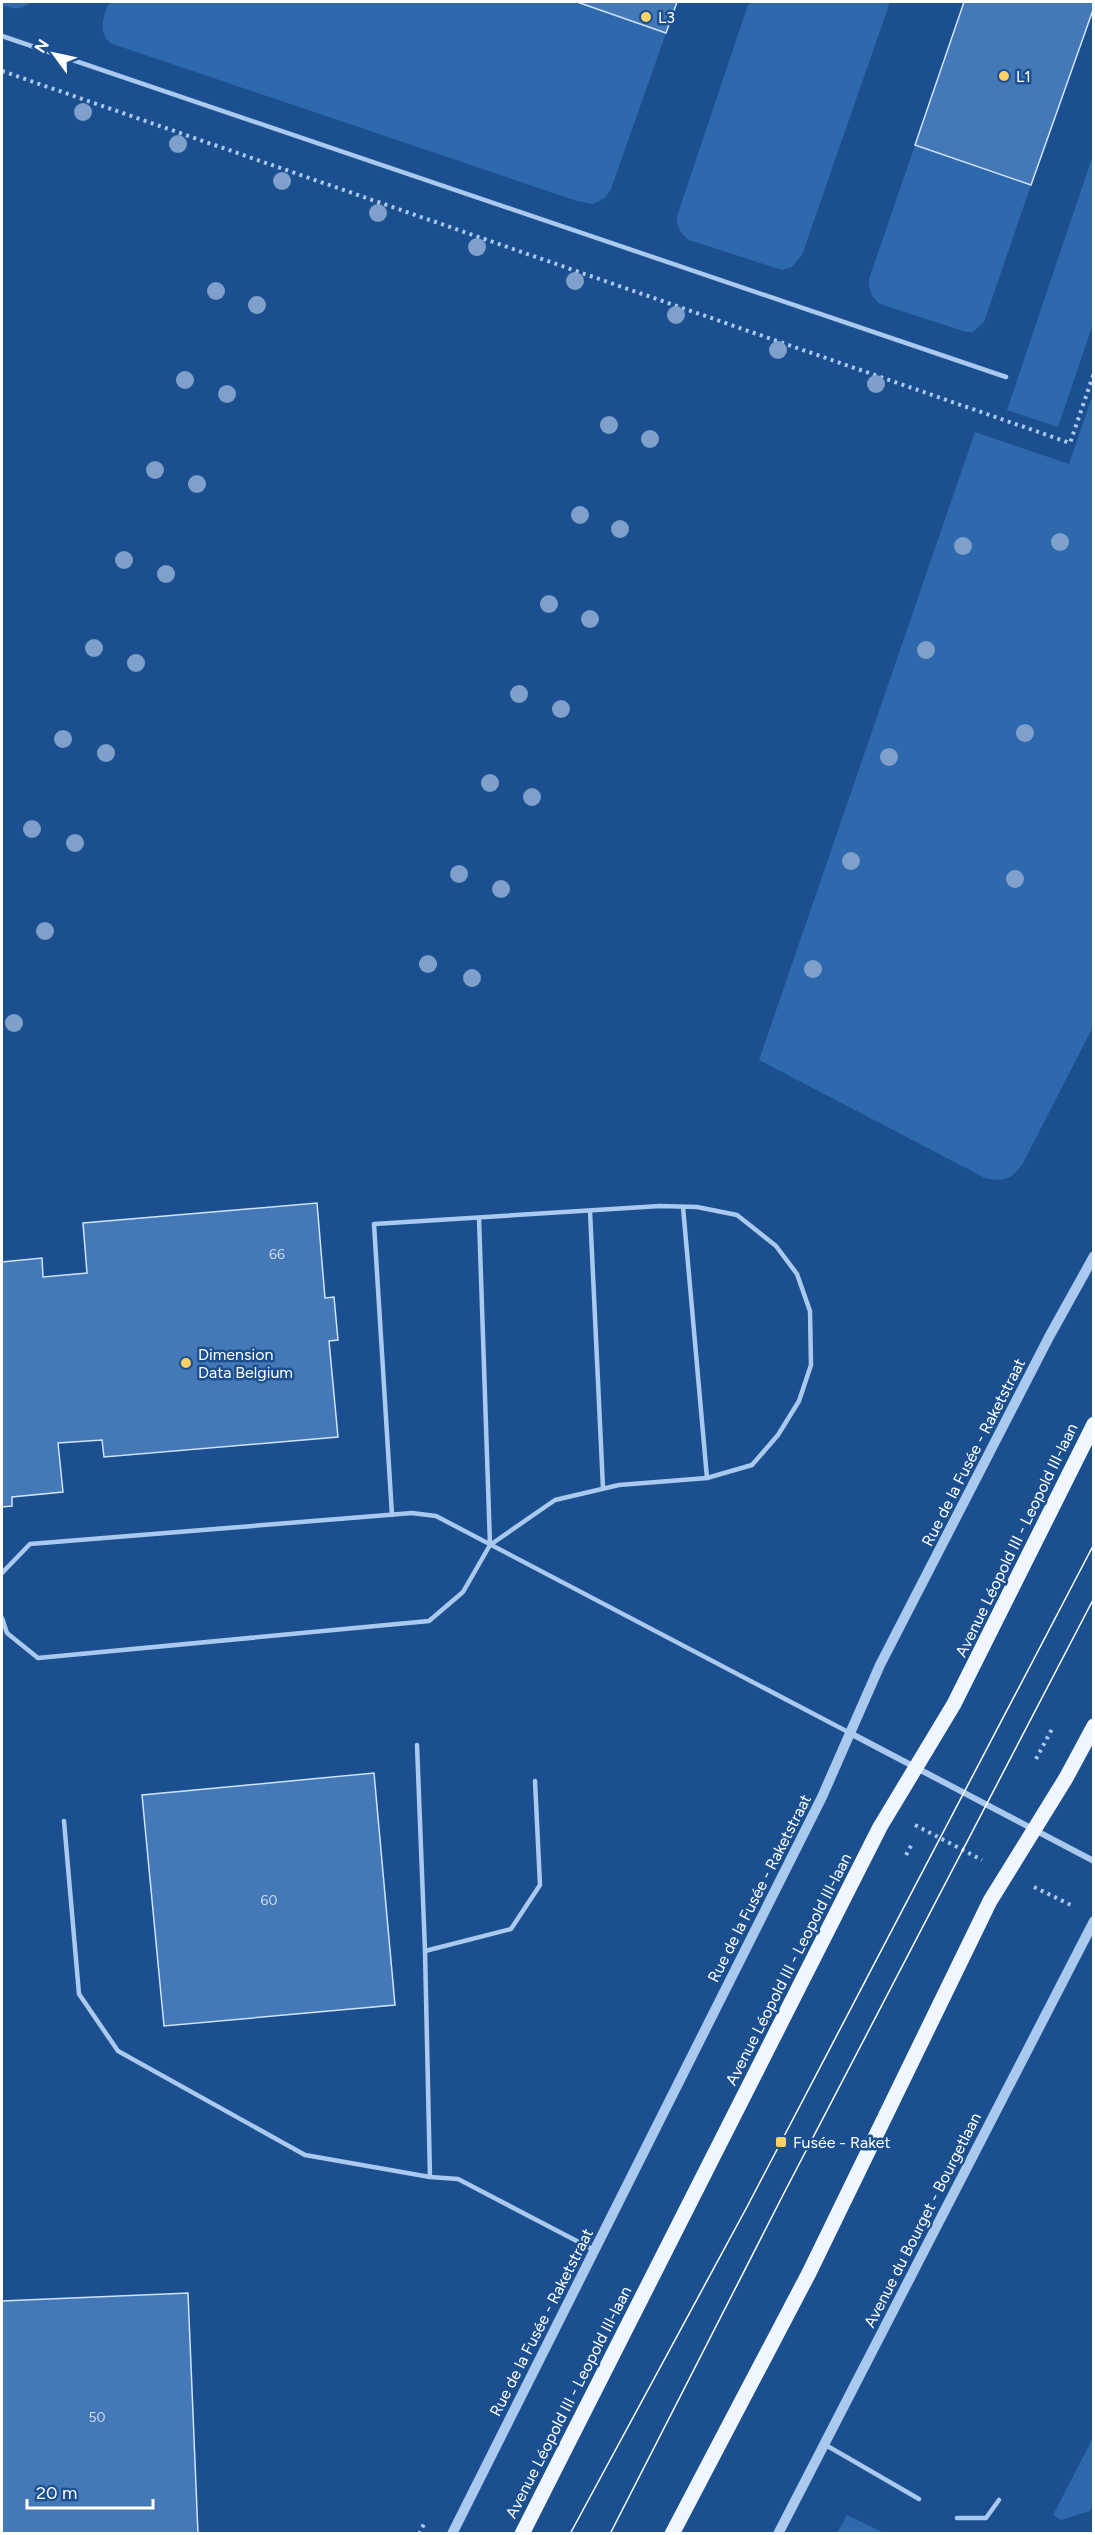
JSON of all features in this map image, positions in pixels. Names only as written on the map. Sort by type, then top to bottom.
[{"type":"main road","name":"Avenue Léopold III - Leopold III-laan","points":[[522,2534],[889,1811],[954,1704],[1094,1424]]},
{"type":"main road","points":[[672,2534],[809,2273],[990,1901],[1066,1778],[1094,1726]]},
{"type":"street","name":"Rue de la Fusée - Raketstraat","points":[[452,2534],[822,1797],[880,1665],[1049,1337],[1094,1256]]},
{"type":"street","points":[[850,1733],[1094,1861]]},
{"type":"street","name":"Avenue du Bourget - Bourgetlaan","points":[[778,2534],[1094,1921]]},
{"type":"lane","points":[[2,36],[1006,377]]},
{"type":"lane","points":[[683,1207],[707,1478]]},
{"type":"lane","points":[[2,1618],[7,1633],[39,1658],[429,1621],[463,1592],[490,1545],[555,1500],[619,1485],[707,1478],[752,1465],[778,1435],[799,1401],[811,1365],[810,1311],[797,1274],[776,1246],[738,1215],[683,1207],[374,1224],[392,1515]]},
{"type":"lane","points":[[590,1211],[603,1488]]},
{"type":"lane","points":[[479,1218],[490,1545]]},
{"type":"lane","points":[[2,1573],[30,1544],[412,1513],[436,1516],[850,1733]]},
{"type":"lane","points":[[417,1745],[425,1951],[430,2177]]},
{"type":"lane","points":[[425,1951],[511,1929],[540,1885],[535,1781]]},
{"type":"lane","points":[[64,1821],[79,1994],[118,2051],[305,2155],[430,2177],[458,2179],[594,2250]]},
{"type":"lane","points":[[824,2444],[919,2499]]},
{"type":"lane","points":[[957,2518],[986,2518],[999,2500]]},
{"type":"path","points":[[2,71],[1070,443],[1094,373]]},
{"type":"path","points":[[1036,1759],[1052,1729]]},
{"type":"path","points":[[889,1811],[1074,1907]]},
{"type":"path","points":[[906,1855],[912,1844]]},
{"type":"shaded area","points":[[2,2],[32,2],[25,6],[10,8],[2,5]]},
{"type":"shaded area","points":[[109,2],[577,2],[666,33],[611,189],[605,198],[593,204],[577,201],[110,43],[103,28]]},
{"type":"shaded area","points":[[749,2],[890,2],[802,255],[792,267],[782,270],[689,240],[680,230],[677,220]]},
{"type":"shaded area","points":[[915,145],[1031,185],[984,322],[973,332],[966,332],[880,304],[870,290],[869,279]]},
{"type":"shaded area","points":[[1093,155],[1093,324],[1058,427],[1007,410]]},
{"type":"shaded area","points":[[1093,394],[1093,1027],[1022,1165],[1010,1177],[1001,1180],[991,1179],[985,1178],[759,1060],[975,432],[1069,464]]},
{"type":"shaded area","points":[[1093,2438],[1093,2504],[1090,2511],[1061,2520],[1053,2515]]},
{"type":"shaded area","points":[[847,2515],[884,2533],[837,2533]]},
{"type":"building","name":"L3","points":[[577,2],[677,2],[666,33]]},
{"type":"building","name":"L1","points":[[964,2],[1094,2],[1031,185],[915,145]]},
{"type":"building","points":[[317,1203],[325,1298],[334,1297],[338,1340],[329,1341],[338,1437],[104,1457],[102,1440],[58,1443],[63,1492],[12,1497],[12,1506],[2,1507],[2,1262],[42,1258],[43,1277],[87,1273],[83,1223]]},
{"type":"building","points":[[374,1773],[395,2005],[164,2026],[142,1795]]},
{"type":"building","points":[[188,2293],[198,2534],[2,2534],[2,2301]]},
{"type":"tram line","points":[[570,2534],[748,2205],[1094,1544]]},
{"type":"tram line","points":[[610,2534],[783,2195],[1094,1598]]},
{"type":"place","name":"L3","points":[[646,17]]},
{"type":"place","name":"L1","points":[[1004,76]]},
{"type":"place","name":"Dimension Data Belgium","points":[[186,1363]]},
{"type":"place","name":"Fusée - Raket","points":[[781,2142]]}]
